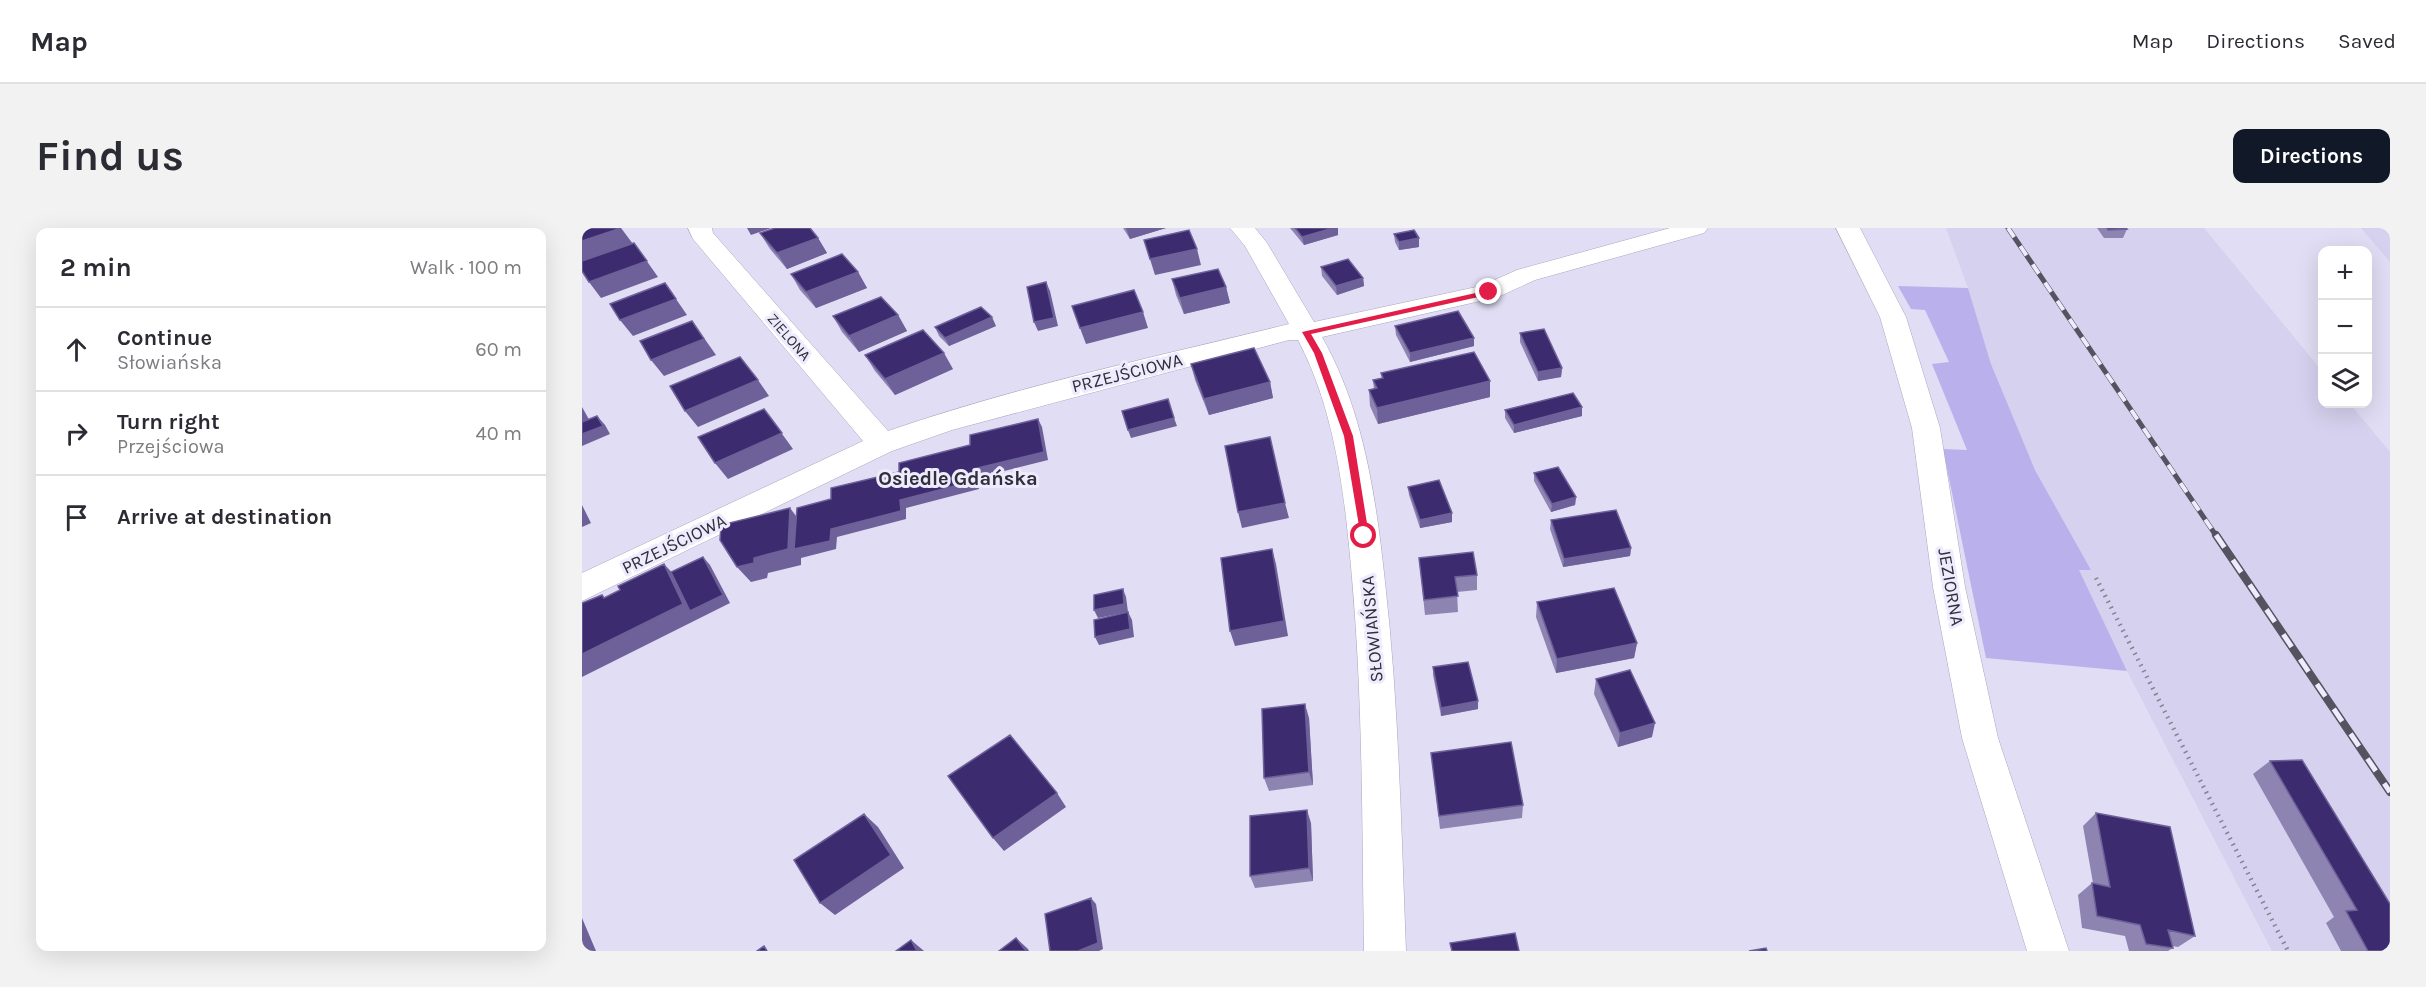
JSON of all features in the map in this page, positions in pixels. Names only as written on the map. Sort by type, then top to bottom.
[{"type":"street","name":"ZIELONA","points":[[700,228],[700,234],[882,444]]},
{"type":"street","name":"SŁOWIAŃSKA","points":[[1242,228],[1255,243],[1279,282],[1318,353],[1348,436],[1364,536],[1377,665],[1385,951]]},
{"type":"street","name":"PRZEJŚCIOWA","points":[[582,588],[882,444],[942,423],[1289,332],[1306,332],[1489,292],[1526,275],[1696,228]]},
{"type":"street","name":"JEZIORNA","points":[[1848,228],[1893,317],[1926,428],[1949,587],[1980,738],[2048,951]]},
{"type":"path","points":[[2096,578],[2288,951]]},
{"type":"shaded area","points":[[1946,228],[2204,228],[2318,366],[2318,408],[2353,408],[2390,452],[2390,951],[2272,951],[2127,671],[2078,570],[2091,570],[2035,470],[1991,364],[1968,288]]},
{"type":"shaded area","points":[[2361,228],[2390,228],[2390,262]]},
{"type":"shaded area","points":[[1898,286],[1968,288],[1991,364],[2035,470],[2091,570],[2079,570],[2127,671],[1986,658],[1943,449],[1967,450],[1932,364],[1949,362],[1925,310],[1911,309]]},
{"type":"building","points":[[582,228],[621,228],[582,241]]},
{"type":"building","points":[[775,228],[810,228],[818,238],[777,253],[760,233]]},
{"type":"building","points":[[1295,228],[1333,228],[1302,237]]},
{"type":"building","points":[[2107,228],[2126,228],[2127,229],[2108,230]]},
{"type":"building","points":[[1189,230],[1197,249],[1150,259],[1144,240]]},
{"type":"building","points":[[1414,230],[1419,238],[1399,242],[1394,234]]},
{"type":"building","points":[[634,243],[647,261],[589,282],[582,271],[582,261]]},
{"type":"building","points":[[842,254],[858,272],[806,292],[791,274]]},
{"type":"building","points":[[1348,259],[1363,278],[1336,286],[1321,267]]},
{"type":"building","points":[[1218,269],[1226,287],[1180,298],[1172,279]]},
{"type":"building","points":[[1046,282],[1054,318],[1034,322],[1027,287]]},
{"type":"building","points":[[665,283],[676,299],[620,320],[610,304]]},
{"type":"building","points":[[1134,290],[1143,312],[1080,328],[1072,306]]},
{"type":"building","points":[[881,297],[898,315],[849,336],[833,316]]},
{"type":"building","points":[[981,307],[992,317],[945,338],[935,327]]},
{"type":"building","points":[[1458,311],[1474,338],[1410,353],[1395,326]]},
{"type":"building","points":[[692,321],[704,339],[651,360],[640,341]]},
{"type":"building","points":[[1544,329],[1562,368],[1538,372],[1520,333]]},
{"type":"building","points":[[923,330],[944,353],[885,379],[865,355]]},
{"type":"building","points":[[1254,348],[1270,382],[1204,399],[1191,364]]},
{"type":"building","points":[[1474,352],[1490,381],[1377,408],[1369,390],[1377,388],[1373,380],[1383,378],[1381,373]]},
{"type":"building","points":[[740,357],[758,380],[685,411],[670,386]]},
{"type":"building","points":[[1573,393],[1582,407],[1514,425],[1505,410]]},
{"type":"building","points":[[1168,399],[1174,418],[1128,430],[1122,411]]},
{"type":"building","points":[[764,409],[782,433],[715,463],[698,437]]},
{"type":"building","points":[[597,416],[603,426],[582,434],[582,422]]},
{"type":"building","points":[[1038,419],[1044,452],[973,469],[974,481],[900,500],[901,511],[831,529],[830,541],[794,549],[797,508],[831,499],[831,488],[899,472],[899,463],[970,445],[970,435]]},
{"type":"building","points":[[1270,437],[1285,503],[1238,512],[1225,446]]},
{"type":"building","points":[[1558,467],[1576,497],[1552,504],[1534,473]]},
{"type":"building","points":[[1439,480],[1452,513],[1420,520],[1408,487]]},
{"type":"building","points":[[790,508],[788,549],[754,558],[754,563],[737,567],[720,540],[721,525]]},
{"type":"building","points":[[1616,510],[1631,548],[1564,559],[1551,520]]},
{"type":"building","points":[[1272,549],[1284,621],[1230,631],[1221,558]]},
{"type":"building","points":[[1473,552],[1477,575],[1455,577],[1458,596],[1424,600],[1419,558]]},
{"type":"building","points":[[703,557],[723,595],[690,611],[671,572]]},
{"type":"building","points":[[664,564],[683,604],[582,654],[582,603],[602,595],[604,598],[620,590],[618,586]]},
{"type":"building","points":[[1614,588],[1637,643],[1557,659],[1537,602]]},
{"type":"building","points":[[1123,589],[1124,604],[1094,610],[1094,595]]},
{"type":"building","points":[[1128,612],[1130,629],[1095,637],[1094,620]]},
{"type":"building","points":[[1468,662],[1478,701],[1441,708],[1433,667]]},
{"type":"building","points":[[1630,670],[1655,723],[1620,733],[1596,679]]},
{"type":"building","points":[[1305,704],[1309,772],[1264,778],[1262,709]]},
{"type":"building","points":[[1010,735],[1057,793],[993,838],[948,776]]},
{"type":"building","points":[[1511,742],[1523,805],[1439,816],[1431,753]]},
{"type":"building","points":[[2302,760],[2390,904],[2390,951],[2368,951],[2346,911],[2357,910],[2270,761]]},
{"type":"building","points":[[1307,810],[1309,868],[1250,876],[1250,816]]},
{"type":"building","points":[[2096,813],[2170,827],[2195,936],[2168,930],[2173,948],[2146,944],[2140,925],[2097,916],[2092,883],[2110,887]]},
{"type":"building","points":[[864,814],[891,855],[820,903],[794,860]]},
{"type":"building","points":[[1091,898],[1098,943],[1078,951],[1050,951],[1045,914]]},
{"type":"building","points":[[1515,933],[1519,951],[1452,951],[1450,943]]},
{"type":"building","points":[[1016,938],[1026,951],[999,951]]},
{"type":"building","points":[[911,940],[917,951],[896,951]]},
{"type":"building","points":[[764,946],[767,951],[757,951]]},
{"type":"building","points":[[1766,948],[1767,951],[1749,951]]},
{"type":"railway","points":[[2008,228],[2217,537]]},
{"type":"railway","points":[[2216,535],[2390,792]]},
{"type":"district","name":"Osiedle Gdańska","points":[[958,478]]},
{"type":"route","points":[[1364,536],[1348,436],[1318,353],[1306,332],[1489,292]]}]
